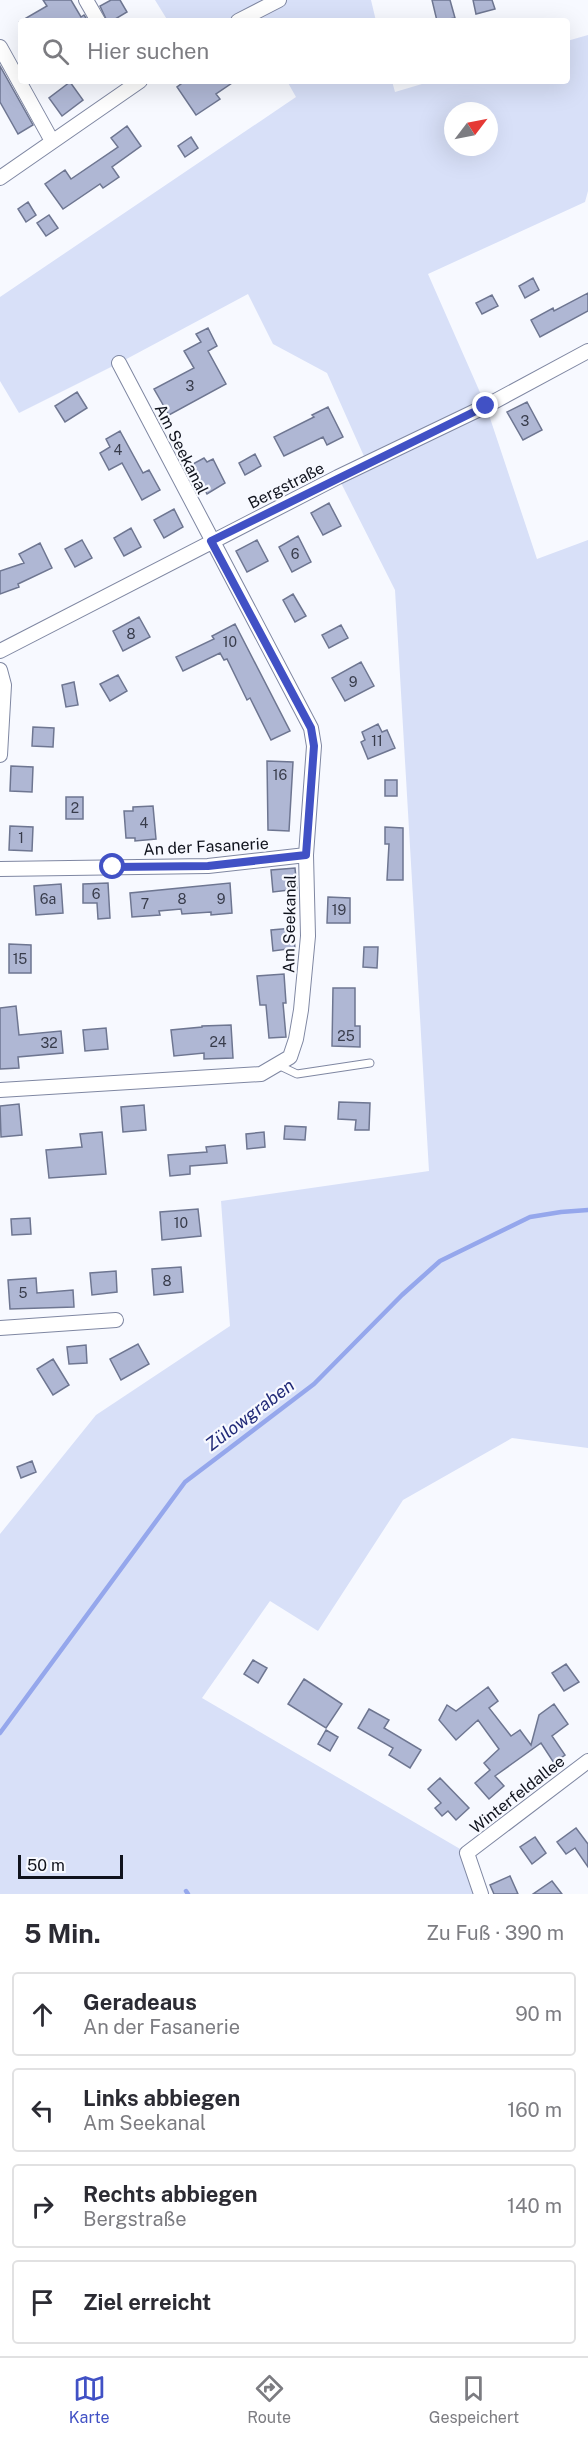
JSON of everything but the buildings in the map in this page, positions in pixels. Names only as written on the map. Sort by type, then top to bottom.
[{"type":"street","points":[[86,0],[96,18]]},
{"type":"street","points":[[244,18],[279,0]]},
{"type":"street","points":[[0,46],[18,74]]},
{"type":"street","points":[[23,84],[52,141]]},
{"type":"street","points":[[0,178],[136,84]]},
{"type":"street","name":"Bergstraße","points":[[0,651],[211,541],[486,406],[588,351]]},
{"type":"street","name":"Am Seekanal","points":[[119,363],[311,728],[314,746],[306,855],[308,936],[301,1010],[290,1057],[278,1065]]},
{"type":"street","points":[[0,670],[4,685],[0,755]]},
{"type":"street","name":"An der Fasanerie","points":[[0,869],[208,866],[306,855]]},
{"type":"street","points":[[0,1090],[261,1074],[278,1065]]},
{"type":"street","points":[[0,1328],[116,1320]]},
{"type":"street","name":"Winterfeldallee","points":[[481,1894],[467,1853],[588,1761]]},
{"type":"lane","points":[[278,1065],[297,1074],[370,1064]]},
{"type":"shaded area","points":[[155,0],[371,0],[375,18],[166,18]]},
{"type":"shaded area","points":[[588,35],[588,191],[585,202],[428,274],[486,406],[537,559],[588,540],[588,1448],[512,1438],[403,1500],[318,1631],[270,1601],[202,1698],[467,1853],[481,1894],[0,1894],[0,1534],[96,1415],[230,1326],[221,1201],[429,1171],[395,590],[338,477],[367,463],[327,373],[273,344],[248,294],[19,413],[0,381],[0,297],[296,97],[289,84],[393,84],[395,92],[422,84],[570,84],[570,40]]},
{"type":"waterway","name":"Zülowgraben","points":[[0,1733],[185,1482],[314,1384],[402,1295],[440,1261],[530,1217],[588,1210]]},
{"type":"route","points":[[113,867],[208,866],[306,855],[314,746],[311,728],[304,711],[211,541],[486,406]]}]
